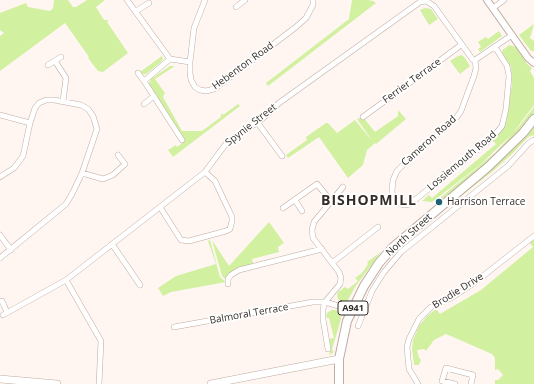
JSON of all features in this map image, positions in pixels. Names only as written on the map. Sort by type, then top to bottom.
[{"type":"main road","name":"North Street","points":[[339,384],[339,359],[344,332],[352,310],[364,286],[379,263],[393,247],[488,167],[523,133],[534,119]]},
{"type":"main road","points":[[211,384],[339,359]]},
{"type":"main road","points":[[0,379],[58,384]]},
{"type":"street","points":[[127,0],[170,59],[190,62]]},
{"type":"street","name":"Hebenton Road","points":[[204,0],[194,28],[190,62],[191,80],[195,87],[206,91],[214,89],[296,27],[306,18],[313,5],[313,0]]},
{"type":"street","points":[[236,7],[244,0]]},
{"type":"street","points":[[487,0],[534,63]]},
{"type":"street","points":[[493,8],[504,0]]},
{"type":"street","name":"Spynie Street","points":[[2,301],[5,314],[66,280],[205,172],[225,145],[257,122],[279,103],[420,2],[429,2],[434,6],[462,45]]},
{"type":"street","points":[[136,12],[149,3]]},
{"type":"street","points":[[462,45],[473,60],[475,60],[512,35]]},
{"type":"street","name":"Ferrier Terrace","points":[[363,117],[462,45]]},
{"type":"street","name":"Lossiemouth Road","points":[[393,197],[401,204],[410,204],[493,137],[502,126],[506,109],[509,76],[507,66],[495,47]]},
{"type":"street","points":[[48,65],[61,57]]},
{"type":"street","points":[[144,81],[170,59]]},
{"type":"street","points":[[55,60],[66,78],[63,101]]},
{"type":"street","name":"Cameron Road","points":[[393,197],[392,186],[397,171],[462,111],[474,76],[476,68],[475,60]]},
{"type":"street","points":[[138,73],[182,140]]},
{"type":"street","points":[[144,104],[154,96]]},
{"type":"street","points":[[0,177],[14,168],[23,156],[30,123],[35,108],[39,103],[46,100],[63,101],[81,105],[88,109],[96,122],[97,129],[82,173],[72,194],[66,204],[0,258]]},
{"type":"street","points":[[0,115],[30,123]]},
{"type":"street","points":[[257,122],[282,156]]},
{"type":"street","points":[[358,326],[372,291],[384,272],[401,252],[508,166],[529,143],[534,140]]},
{"type":"street","points":[[82,173],[103,179],[113,174],[125,164],[118,155]]},
{"type":"street","points":[[160,207],[181,240],[185,241],[230,229],[232,217],[215,182],[205,172]]},
{"type":"street","points":[[283,208],[317,184],[331,202]]},
{"type":"street","points":[[328,349],[323,319],[325,302],[337,288],[341,281],[341,275],[313,238],[312,230],[314,222],[343,187]]},
{"type":"street","points":[[295,200],[302,211]]},
{"type":"street","points":[[332,263],[378,228]]},
{"type":"street","points":[[0,235],[11,250]]},
{"type":"street","name":"Brodie Drive","points":[[418,384],[409,368],[407,347],[409,339],[419,319],[431,307],[451,298],[474,283],[534,236]]},
{"type":"street","points":[[112,244],[140,285]]},
{"type":"street","points":[[228,284],[230,275],[239,270],[322,248]]},
{"type":"street","points":[[66,280],[101,341],[99,384]]},
{"type":"street","name":"Balmoral Terrace","points":[[174,327],[313,302],[325,302],[352,310]]},
{"type":"street","points":[[455,384],[442,381],[446,368],[474,375],[471,384]]},
{"type":"green space","points":[[54,0],[68,0],[73,7],[76,7],[87,0],[105,0],[96,7],[104,20],[109,20],[107,22],[128,53],[103,72],[98,71],[65,23],[0,71],[0,36],[4,33],[0,30],[0,13],[26,3],[28,7],[50,11],[53,8]]},
{"type":"green space","points":[[352,0],[368,0],[376,3],[268,86],[266,83],[349,19]]},
{"type":"green space","points":[[425,8],[431,9],[438,19],[429,25],[420,10]]},
{"type":"green space","points":[[534,24],[530,38],[534,41],[534,51],[531,51],[519,35]]},
{"type":"green space","points":[[499,31],[502,36],[480,52],[478,49],[481,47],[478,42],[486,37],[488,39]]},
{"type":"green space","points":[[509,45],[516,47],[527,64],[532,68],[530,71],[534,78],[534,105],[513,133],[481,164],[432,202],[422,201],[429,195],[432,198],[496,144],[493,141],[506,123],[512,83],[511,67],[502,53],[503,49]]},
{"type":"green space","points":[[462,55],[470,66],[460,74],[450,61]]},
{"type":"green space","points":[[162,56],[163,59],[161,62],[146,74],[140,72]]},
{"type":"green space","points":[[170,66],[175,66],[155,79],[165,93],[163,97],[182,131],[202,131],[221,117],[222,113],[223,115],[238,104],[240,106],[173,157],[168,150],[176,145],[177,147],[185,141],[151,90],[149,84],[151,79]]},
{"type":"green space","points":[[534,107],[534,113],[509,145],[455,192],[440,199],[495,153]]},
{"type":"green space","points":[[398,110],[406,119],[367,150],[363,165],[348,178],[319,137],[288,158],[286,155],[307,140],[306,137],[326,123],[328,123],[337,133],[355,120],[373,142],[357,119],[363,117],[375,132],[398,116]]},
{"type":"green space","points":[[534,125],[534,135],[528,137],[494,170],[422,227],[388,260],[396,248]]},
{"type":"green space","points":[[269,222],[284,243],[278,247],[279,252],[252,259],[253,264],[226,280],[222,276],[212,240],[229,266]]},
{"type":"green space","points":[[534,239],[534,384],[495,384],[495,380],[498,380],[503,375],[498,369],[495,370],[495,358],[492,354],[446,334],[434,340],[426,351],[424,349],[417,350],[421,360],[419,365],[414,365],[412,348],[413,340],[419,326],[427,316],[436,309],[440,314],[481,290],[533,247],[529,242]]},
{"type":"green space","points":[[210,240],[220,277],[226,282],[171,292],[163,296],[158,288],[176,276],[216,264],[208,241]]},
{"type":"green space","points":[[381,252],[355,287],[347,302],[345,303],[339,301],[337,296],[338,292],[345,287],[348,289],[358,281],[355,278],[362,273],[368,264],[367,262]]},
{"type":"green space","points":[[332,310],[336,310],[340,314],[341,319],[332,350],[334,352],[329,355],[331,348],[329,339],[334,338],[329,318],[327,318],[326,315]]},
{"type":"place","name":"Harrison Terrace","points":[[439,202]]},
{"type":"district","name":"BISHOPMILL","points":[[369,201]]}]
